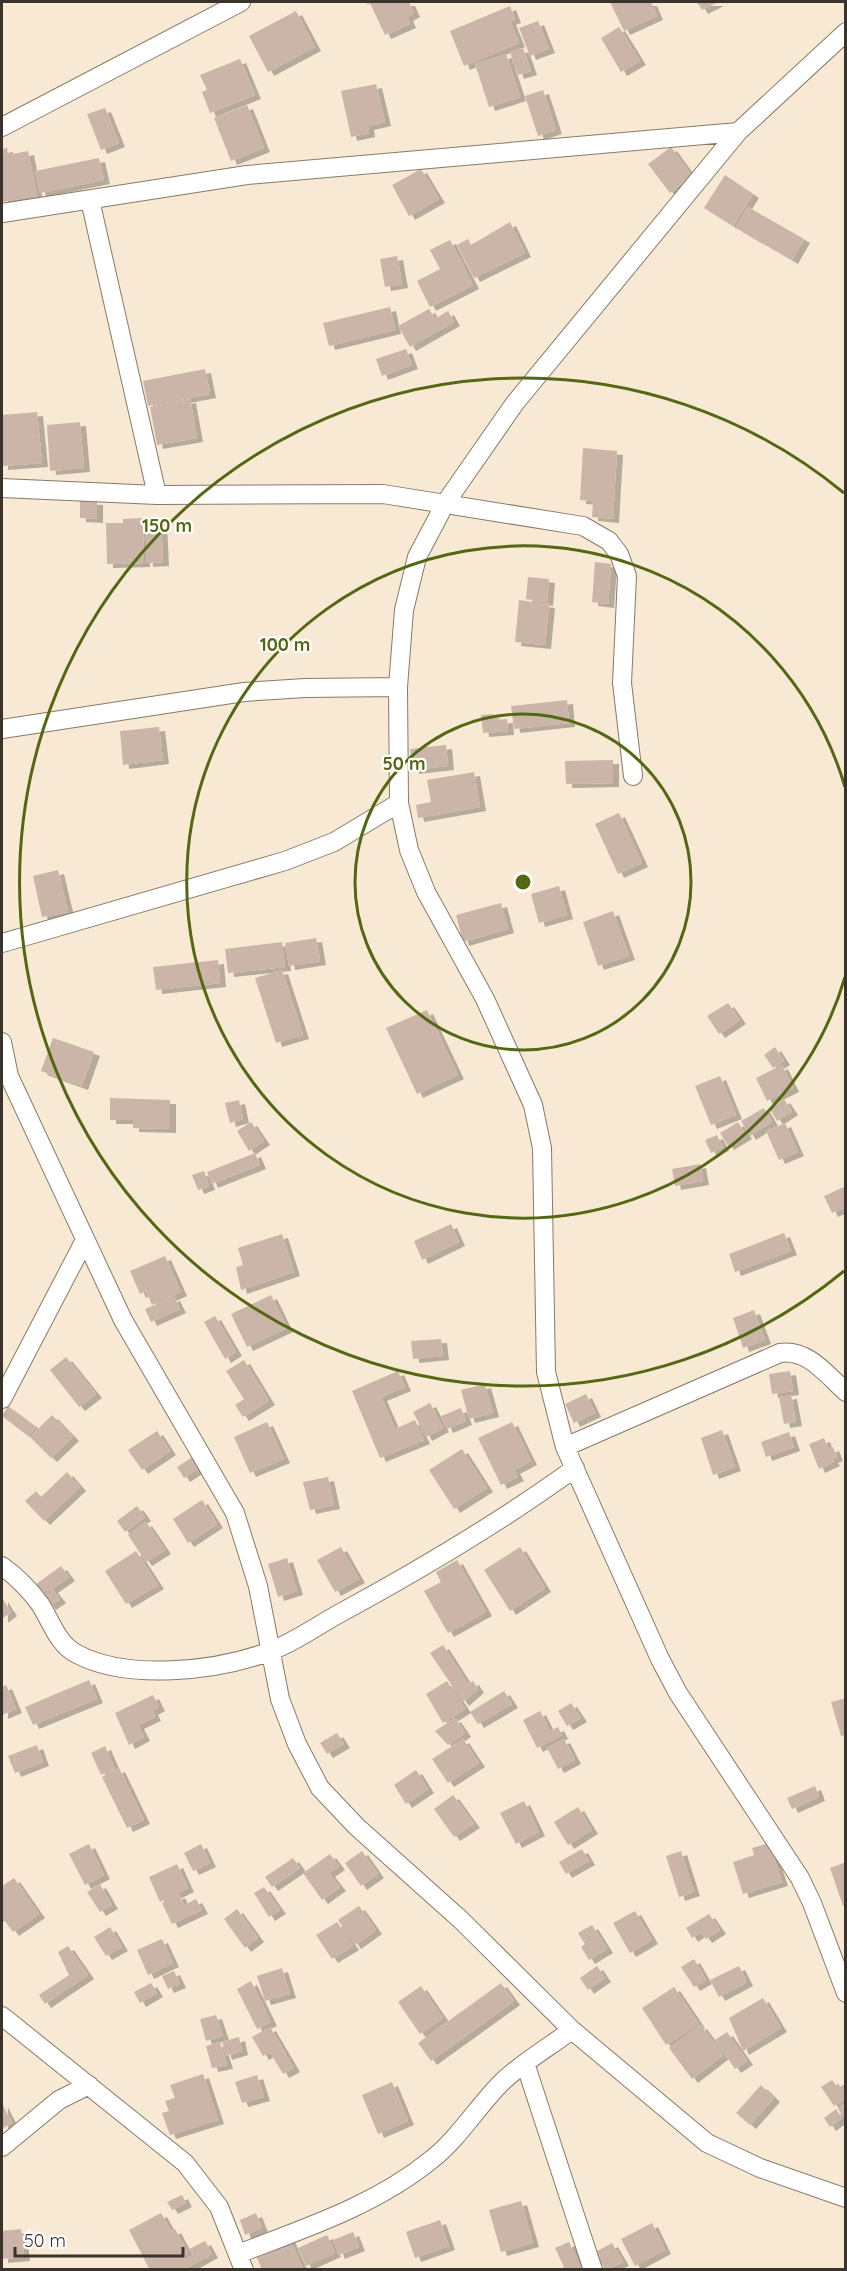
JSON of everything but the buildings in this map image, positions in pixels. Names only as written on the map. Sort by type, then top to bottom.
[{"type":"street","points":[[2,127],[241,2]]},
{"type":"street","points":[[846,32],[738,132],[514,403],[446,502],[417,556],[404,610],[398,687],[399,803],[409,850],[426,892],[485,999],[533,1105],[542,1148],[546,1372],[565,1447],[660,1659],[678,1693],[800,1878],[812,1903],[846,1993]]},
{"type":"street","points":[[2,213],[247,175],[738,132]]},
{"type":"street","points":[[90,200],[158,495]]},
{"type":"street","points":[[2,488],[158,495],[383,494],[446,502],[583,526],[609,541],[619,554],[627,576],[622,683],[633,776]]},
{"type":"street","points":[[2,729],[244,692],[305,688],[398,687]]},
{"type":"street","points":[[2,943],[285,861],[334,842],[399,803]]},
{"type":"street","points":[[2,1042],[5,1078],[123,1320],[235,1513],[258,1586],[280,1699],[320,1788],[357,1827],[460,1920],[572,2030],[707,2143],[760,2168],[846,2198]]},
{"type":"street","points":[[2,1399],[85,1240]]},
{"type":"street","points":[[565,1447],[780,1353],[790,1352],[805,1356],[846,1392]]},
{"type":"street","points":[[2,1566],[28,1588],[67,1648],[88,1658],[143,1670],[191,1670],[230,1663],[270,1652],[487,1527],[575,1468]]},
{"type":"street","points":[[2,2016],[185,2163],[219,2207],[241,2262],[354,2210],[431,2160],[451,2142],[502,2082],[572,2030]]},
{"type":"street","points":[[525,2063],[592,2270]]},
{"type":"street","points":[[59,2100],[66,2066]]},
{"type":"street","points":[[2,2147],[59,2100],[89,2085]]}]
